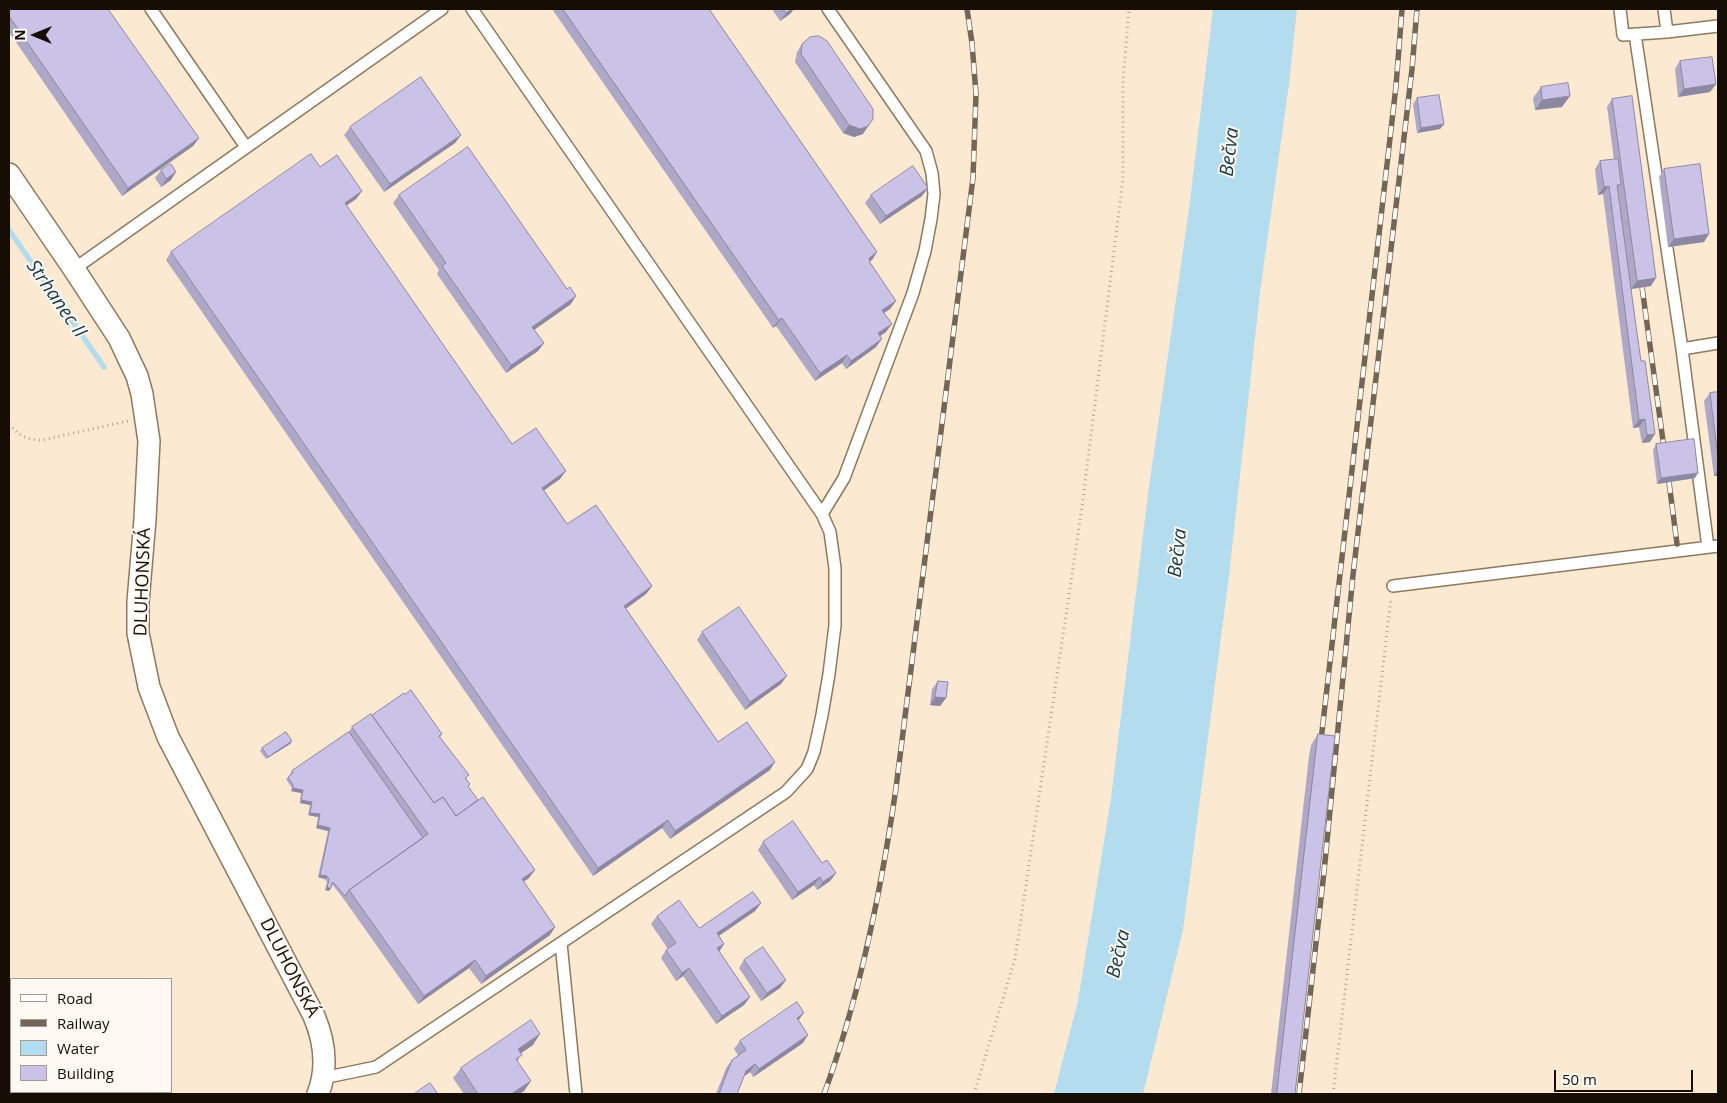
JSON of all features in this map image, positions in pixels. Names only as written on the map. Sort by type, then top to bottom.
[{"type":"street","name":"DLUHONSKÁ","points":[[9,174],[119,338],[129,357],[142,394],[149,441],[149,465],[138,602],[138,632],[149,687],[168,737],[314,1016],[324,1046],[324,1062],[320,1086]]},
{"type":"lane","points":[[151,9],[246,147]]},
{"type":"lane","points":[[74,269],[442,9]]},
{"type":"lane","points":[[320,1086],[376,1066],[786,792],[806,769],[814,752],[822,715],[835,625],[836,568],[830,532],[822,514],[472,9]]},
{"type":"lane","points":[[822,514],[844,478],[912,293],[925,250],[934,194],[932,173],[926,150],[828,9]]},
{"type":"lane","points":[[1620,9],[1623,35],[1718,26]]},
{"type":"lane","points":[[1664,9],[1667,32]]},
{"type":"lane","points":[[1393,586],[1713,547],[1635,34]]},
{"type":"lane","points":[[1682,349],[1718,343]]},
{"type":"lane","points":[[561,943],[576,1094]]},
{"type":"path","points":[[974,1094],[1015,960],[1080,517],[1123,179],[1123,81],[1129,9]]},
{"type":"path","points":[[9,424],[15,432],[24,437],[32,440],[42,440],[146,418]]},
{"type":"path","points":[[1333,1094],[1393,586]]},
{"type":"water","name":"Bečva","points":[[1213,9],[1297,9],[1289,84],[1260,292],[1229,576],[1183,930],[1143,1094],[1054,1094],[1078,1001],[1111,798],[1148,494],[1189,209]]},
{"type":"building","points":[[9,9],[108,9],[199,138],[128,188],[9,16]]},
{"type":"building","points":[[563,9],[709,9],[877,252],[869,258],[869,261],[896,301],[882,310],[892,324],[878,333],[882,339],[851,361],[847,355],[820,373],[782,318],[779,320]]},
{"type":"building","points":[[783,9],[792,9],[786,13]]},
{"type":"building","points":[[819,36],[827,41],[873,109],[873,119],[868,126],[860,129],[849,125],[801,54],[802,44],[810,37]]},
{"type":"building","points":[[1712,57],[1716,84],[1684,89],[1680,61]]},
{"type":"building","points":[[421,77],[461,135],[390,184],[350,127]]},
{"type":"building","points":[[1568,83],[1570,96],[1542,100],[1541,87]]},
{"type":"building","points":[[1439,95],[1444,124],[1421,128],[1417,98]]},
{"type":"building","points":[[1632,96],[1656,278],[1637,281],[1612,99]]},
{"type":"building","points":[[468,147],[567,289],[570,287],[576,296],[532,327],[544,343],[511,365],[442,266],[446,263],[399,195]]},
{"type":"building","points":[[311,154],[320,167],[337,155],[362,191],[345,203],[512,444],[536,428],[566,471],[542,488],[567,524],[596,505],[652,586],[624,606],[718,742],[747,722],[775,762],[675,831],[668,820],[598,868],[171,252]]},
{"type":"building","points":[[1618,159],[1621,185],[1617,185],[1641,361],[1645,361],[1655,434],[1647,435],[1645,419],[1639,420],[1609,186],[1604,187],[1600,161]]},
{"type":"building","points":[[171,164],[176,172],[166,179],[161,170]]},
{"type":"building","points":[[1700,164],[1709,234],[1674,239],[1664,169]]},
{"type":"building","points":[[913,166],[928,188],[886,216],[871,195]]},
{"type":"building","points":[[1718,392],[1718,458],[1710,393]]},
{"type":"building","points":[[1694,439],[1698,473],[1661,478],[1656,444]]},
{"type":"building","points":[[739,607],[787,676],[750,702],[702,632]]},
{"type":"building","points":[[938,681],[948,682],[946,698],[935,697]]},
{"type":"building","points":[[411,690],[442,734],[439,736],[469,775],[465,778],[478,800],[456,816],[443,797],[434,803],[372,715]]},
{"type":"building","points":[[371,714],[434,803],[443,797],[456,816],[483,797],[535,870],[522,879],[555,927],[486,976],[475,960],[424,996],[349,890],[428,834],[352,727]]},
{"type":"building","points":[[286,732],[292,741],[268,757],[262,748]]},
{"type":"building","points":[[349,732],[423,838],[349,890],[345,896],[333,882],[331,888],[327,888],[329,879],[327,876],[320,875],[330,828],[318,825],[320,814],[310,813],[312,802],[301,800],[303,790],[293,788],[288,777],[293,773],[292,771]]},
{"type":"building","points":[[1318,734],[1335,736],[1295,1094],[1277,1094]]},
{"type":"building","points":[[793,821],[822,863],[827,860],[836,873],[823,882],[820,877],[798,892],[763,842]]},
{"type":"building","points":[[753,892],[761,903],[717,933],[724,944],[717,948],[750,997],[722,1016],[689,968],[682,973],[666,950],[676,943],[657,916],[679,900],[699,928]]},
{"type":"building","points":[[763,947],[786,980],[767,993],[744,960]]},
{"type":"building","points":[[797,1002],[804,1013],[797,1018],[808,1035],[759,1069],[755,1064],[746,1071],[737,1094],[719,1094],[732,1060],[746,1050],[740,1041]]},
{"type":"building","points":[[531,1020],[540,1034],[518,1049],[522,1055],[516,1059],[531,1081],[511,1094],[478,1094],[461,1068]]},
{"type":"building","points":[[430,1083],[438,1094],[414,1094]]},
{"type":"waterway","name":"Strhanec II","points":[[9,230],[104,367]]},
{"type":"railway","points":[[824,1094],[859,982],[876,905],[896,788],[973,178],[976,94],[967,9]]},
{"type":"railway","points":[[1320,749],[1396,86],[1402,9]]},
{"type":"railway","points":[[1299,1094],[1324,872],[1353,575],[1412,69],[1417,9]]},
{"type":"railway","points":[[1642,287],[1664,448]]},
{"type":"railway","points":[[1669,482],[1677,544]]}]
